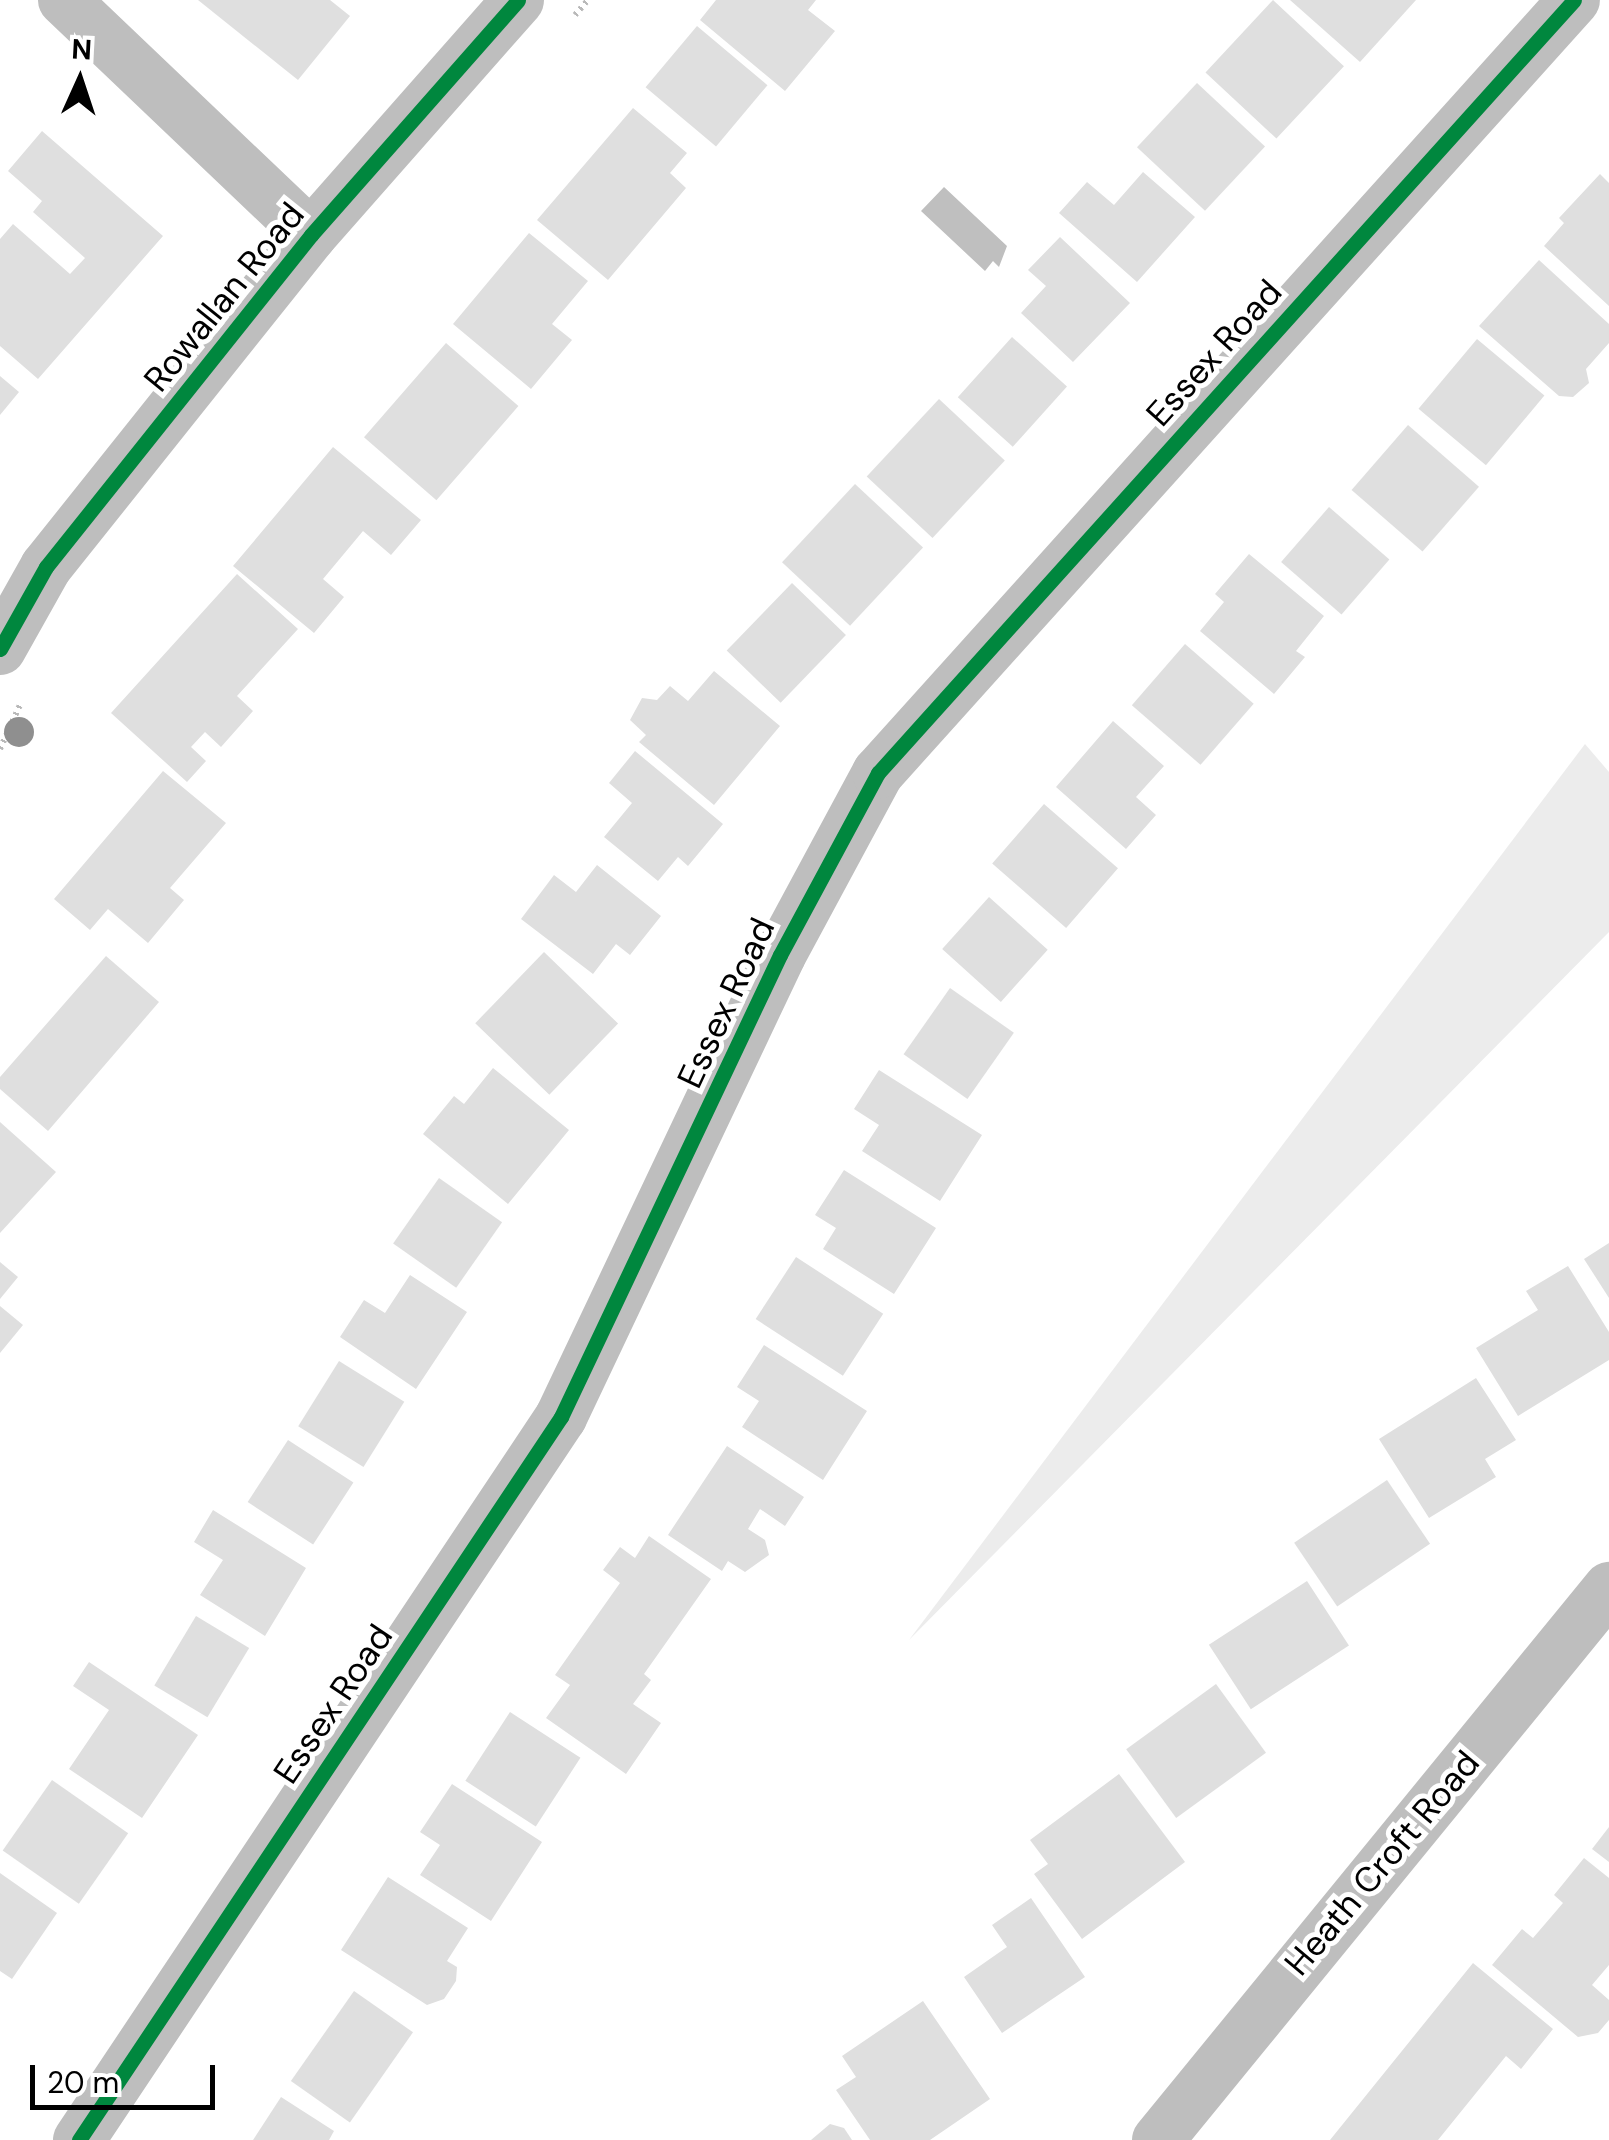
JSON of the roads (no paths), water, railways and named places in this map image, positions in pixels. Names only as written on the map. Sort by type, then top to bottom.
[{"type":"street","points":[[64,0],[311,236]]},
{"type":"street","name":"Rowallan Road","points":[[0,649],[46,567],[311,236],[518,0]]},
{"type":"street","name":"Essex Road","points":[[80,2140],[561,1417],[780,955],[878,774],[1574,0]]},
{"type":"street","name":"Heath Croft Road","points":[[1158,2140],[1609,1588]]}]
